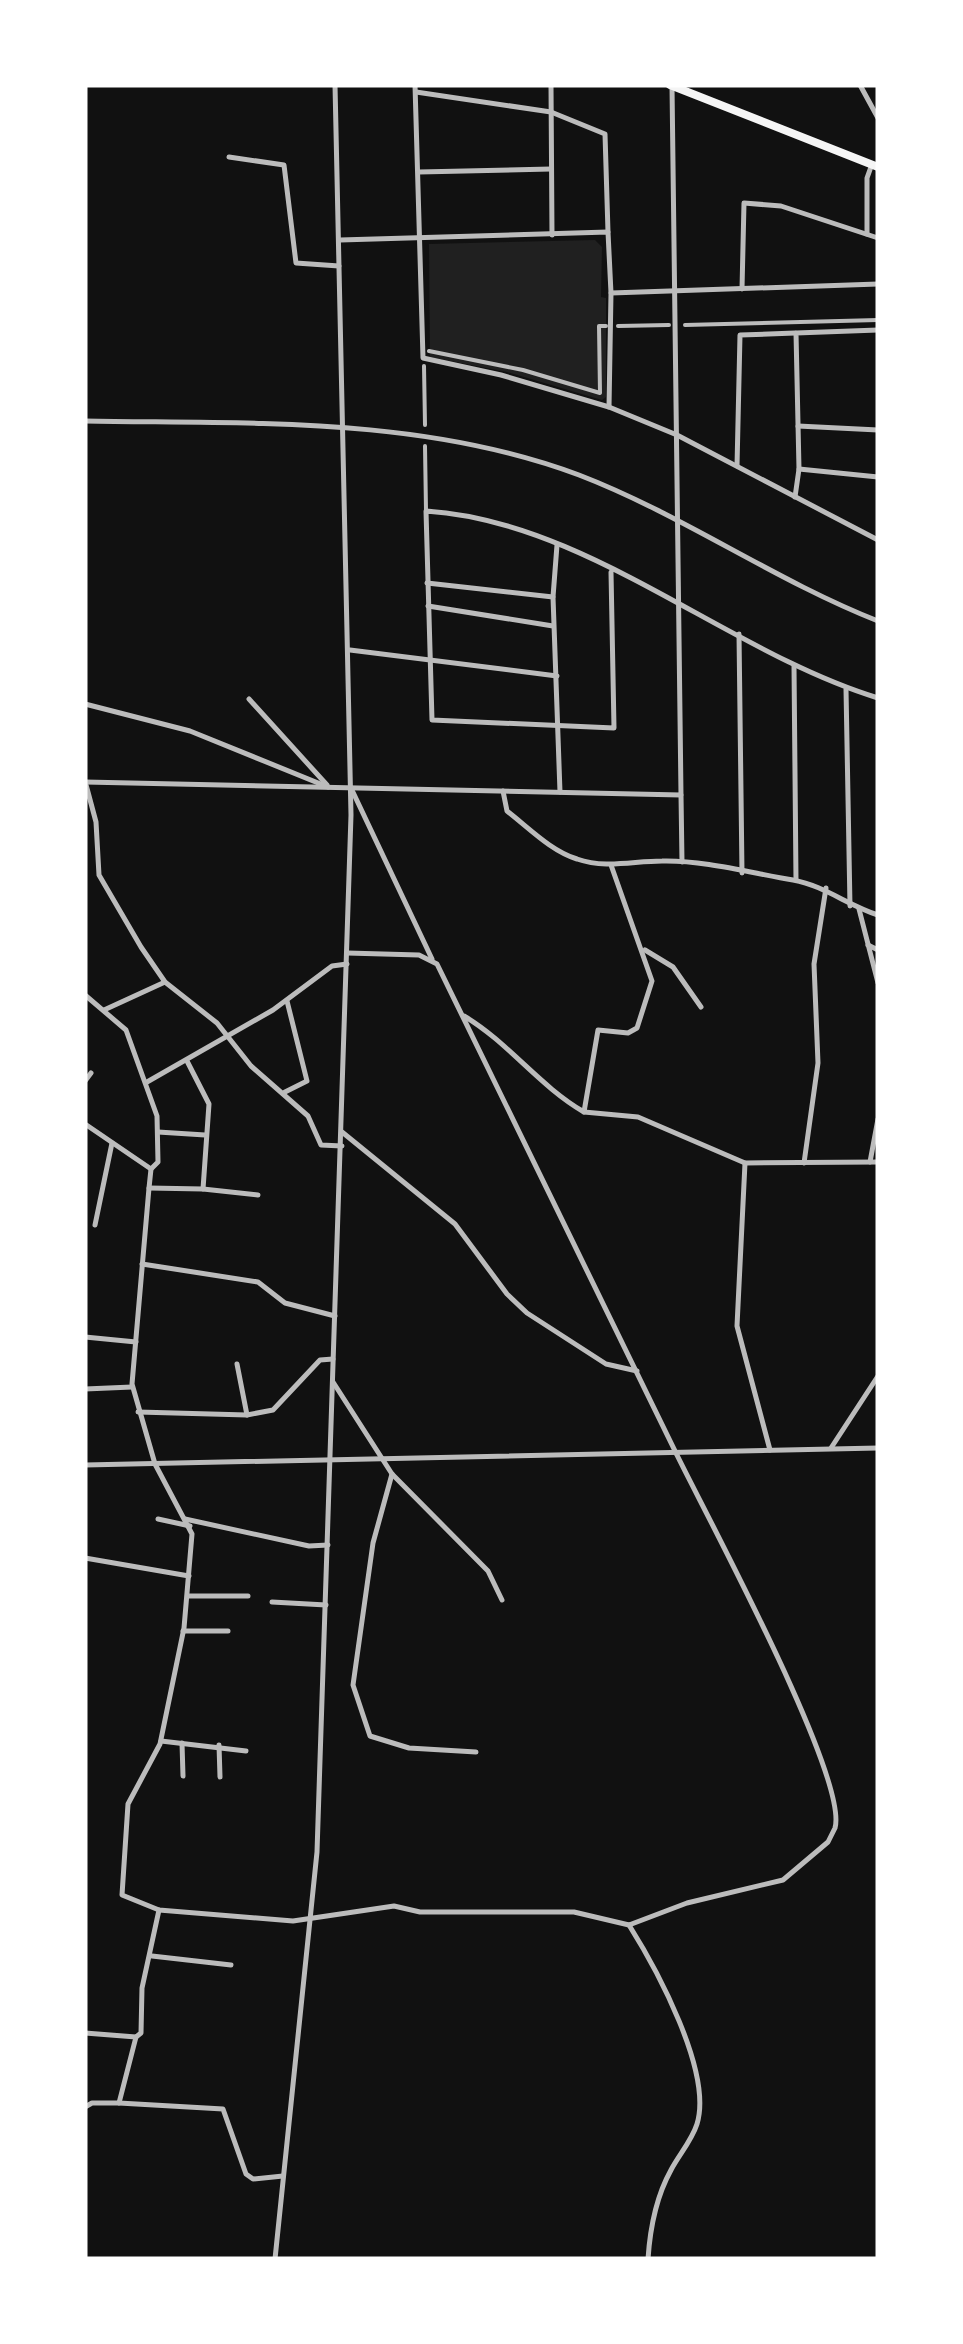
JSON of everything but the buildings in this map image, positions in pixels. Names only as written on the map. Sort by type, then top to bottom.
[{"type":"highway","points":[[671,85],[875,166]]},
{"type":"street","points":[[275,2259],[312,1919],[352,788],[335,85]]},
{"type":"street","points":[[550,85],[552,235]]},
{"type":"street","points":[[671,85],[682,862]]},
{"type":"street","points":[[860,85],[878,118]]},
{"type":"street","points":[[609,407],[607,137],[550,112],[416,89],[423,358],[501,374],[609,407],[677,436],[878,540]]},
{"type":"street","points":[[230,157],[284,166],[296,263],[341,266]]},
{"type":"street","points":[[868,234],[867,178],[875,166]]},
{"type":"street","points":[[418,172],[551,169]]},
{"type":"street","points":[[742,289],[744,204],[781,206],[878,238]]},
{"type":"street","points":[[340,240],[608,232]]},
{"type":"street","points":[[611,293],[878,284]]},
{"type":"street","points":[[685,325],[878,320]]},
{"type":"street","points":[[618,326],[669,325]]},
{"type":"street","points":[[430,351],[523,370],[600,392],[600,326],[606,326]]},
{"type":"street","points":[[737,466],[740,335],[878,330]]},
{"type":"street","points":[[795,498],[799,469],[796,333]]},
{"type":"street","points":[[424,366],[425,425]]},
{"type":"street","points":[[85,420],[343,427],[426,435],[503,452],[576,474],[678,519],[878,620]]},
{"type":"street","points":[[798,426],[878,430]]},
{"type":"street","points":[[426,446],[432,720],[614,728],[611,572]]},
{"type":"street","points":[[799,469],[878,477]]},
{"type":"street","points":[[426,511],[476,520],[557,545],[680,600],[794,666],[878,698]]},
{"type":"street","points":[[557,545],[553,597],[560,792]]},
{"type":"street","points":[[427,583],[553,597]]},
{"type":"street","points":[[428,606],[554,626]]},
{"type":"street","points":[[739,634],[742,873]]},
{"type":"street","points":[[350,650],[557,676]]},
{"type":"street","points":[[794,666],[796,880]]},
{"type":"street","points":[[846,688],[850,906]]},
{"type":"street","points":[[249,699],[329,787]]},
{"type":"street","points":[[85,704],[190,731],[329,787]]},
{"type":"street","points":[[342,1146],[322,1145],[308,1116],[165,982],[99,875],[96,822],[85,782],[681,795]]},
{"type":"street","points":[[85,996],[126,1030],[147,1082],[158,1132],[158,1162],[151,1170],[149,1188],[133,1387],[166,1491],[188,1522],[189,1576],[183,1631],[161,1741],[128,1804],[122,1895],[160,1910],[312,1919],[394,1906],[420,1912],[574,1912],[629,1924],[687,1904],[784,1880],[828,1842],[838,1820],[832,1789],[794,1698],[352,788]]},
{"type":"street","points":[[503,791],[507,811],[554,848],[580,861],[611,865],[682,862],[796,880],[826,888],[850,906],[878,915]]},
{"type":"street","points":[[584,1112],[598,1030],[628,1032],[636,1028],[652,981],[611,865]]},
{"type":"street","points":[[804,1163],[818,1063],[814,964],[826,888]]},
{"type":"street","points":[[858,908],[878,983]]},
{"type":"street","points":[[868,944],[878,950]]},
{"type":"street","points":[[642,948],[673,967],[702,1007]]},
{"type":"street","points":[[347,953],[418,954],[432,959]]},
{"type":"street","points":[[147,1082],[287,1001],[332,966],[347,964]]},
{"type":"street","points":[[104,1010],[165,982]]},
{"type":"street","points":[[284,1093],[307,1081],[287,1001]]},
{"type":"street","points":[[464,1016],[484,1028],[560,1098],[584,1112],[638,1117],[745,1163],[874,1162],[878,1118]]},
{"type":"street","points":[[186,1060],[209,1104],[203,1189]]},
{"type":"street","points":[[85,1081],[91,1073]]},
{"type":"street","points":[[85,1127],[151,1170]]},
{"type":"street","points":[[158,1132],[206,1135]]},
{"type":"street","points":[[342,1132],[455,1224],[507,1294],[527,1313],[606,1364],[637,1371]]},
{"type":"street","points":[[95,1225],[112,1142]]},
{"type":"street","points":[[745,1163],[737,1326],[770,1450]]},
{"type":"street","points":[[149,1188],[258,1195]]},
{"type":"street","points":[[142,1264],[258,1282],[285,1303],[336,1316]]},
{"type":"street","points":[[85,1337],[136,1342]]},
{"type":"street","points":[[138,1412],[247,1415],[273,1410],[320,1360],[334,1359]]},
{"type":"street","points":[[237,1364],[247,1415]]},
{"type":"street","points":[[831,1448],[878,1376]]},
{"type":"street","points":[[333,1382],[392,1474],[488,1571],[502,1600]]},
{"type":"street","points":[[85,1389],[133,1387]]},
{"type":"street","points":[[85,1465],[878,1448]]},
{"type":"street","points":[[392,1474],[373,1542],[353,1685],[370,1736],[409,1748],[476,1752]]},
{"type":"street","points":[[158,1519],[308,1546],[328,1545]]},
{"type":"street","points":[[85,1558],[189,1576]]},
{"type":"street","points":[[188,1596],[248,1596]]},
{"type":"street","points":[[272,1602],[326,1605]]},
{"type":"street","points":[[183,1631],[228,1631]]},
{"type":"street","points":[[161,1741],[246,1751]]},
{"type":"street","points":[[182,1743],[183,1776]]},
{"type":"street","points":[[219,1745],[220,1777]]},
{"type":"street","points":[[119,2103],[136,2037],[143,2027],[142,1988],[160,1910]]},
{"type":"street","points":[[629,1924],[658,1969],[678,2016],[700,2101],[698,2122],[658,2199],[648,2259]]},
{"type":"street","points":[[152,1956],[231,1965]]},
{"type":"street","points":[[85,2033],[136,2037]]},
{"type":"street","points":[[85,2107],[92,2102],[223,2109],[246,2174],[253,2178],[284,2176]]},
{"type":"shaded area","points":[[595,240],[602,247],[601,297],[606,298],[606,397],[602,400],[507,372],[430,357],[429,244]]}]
